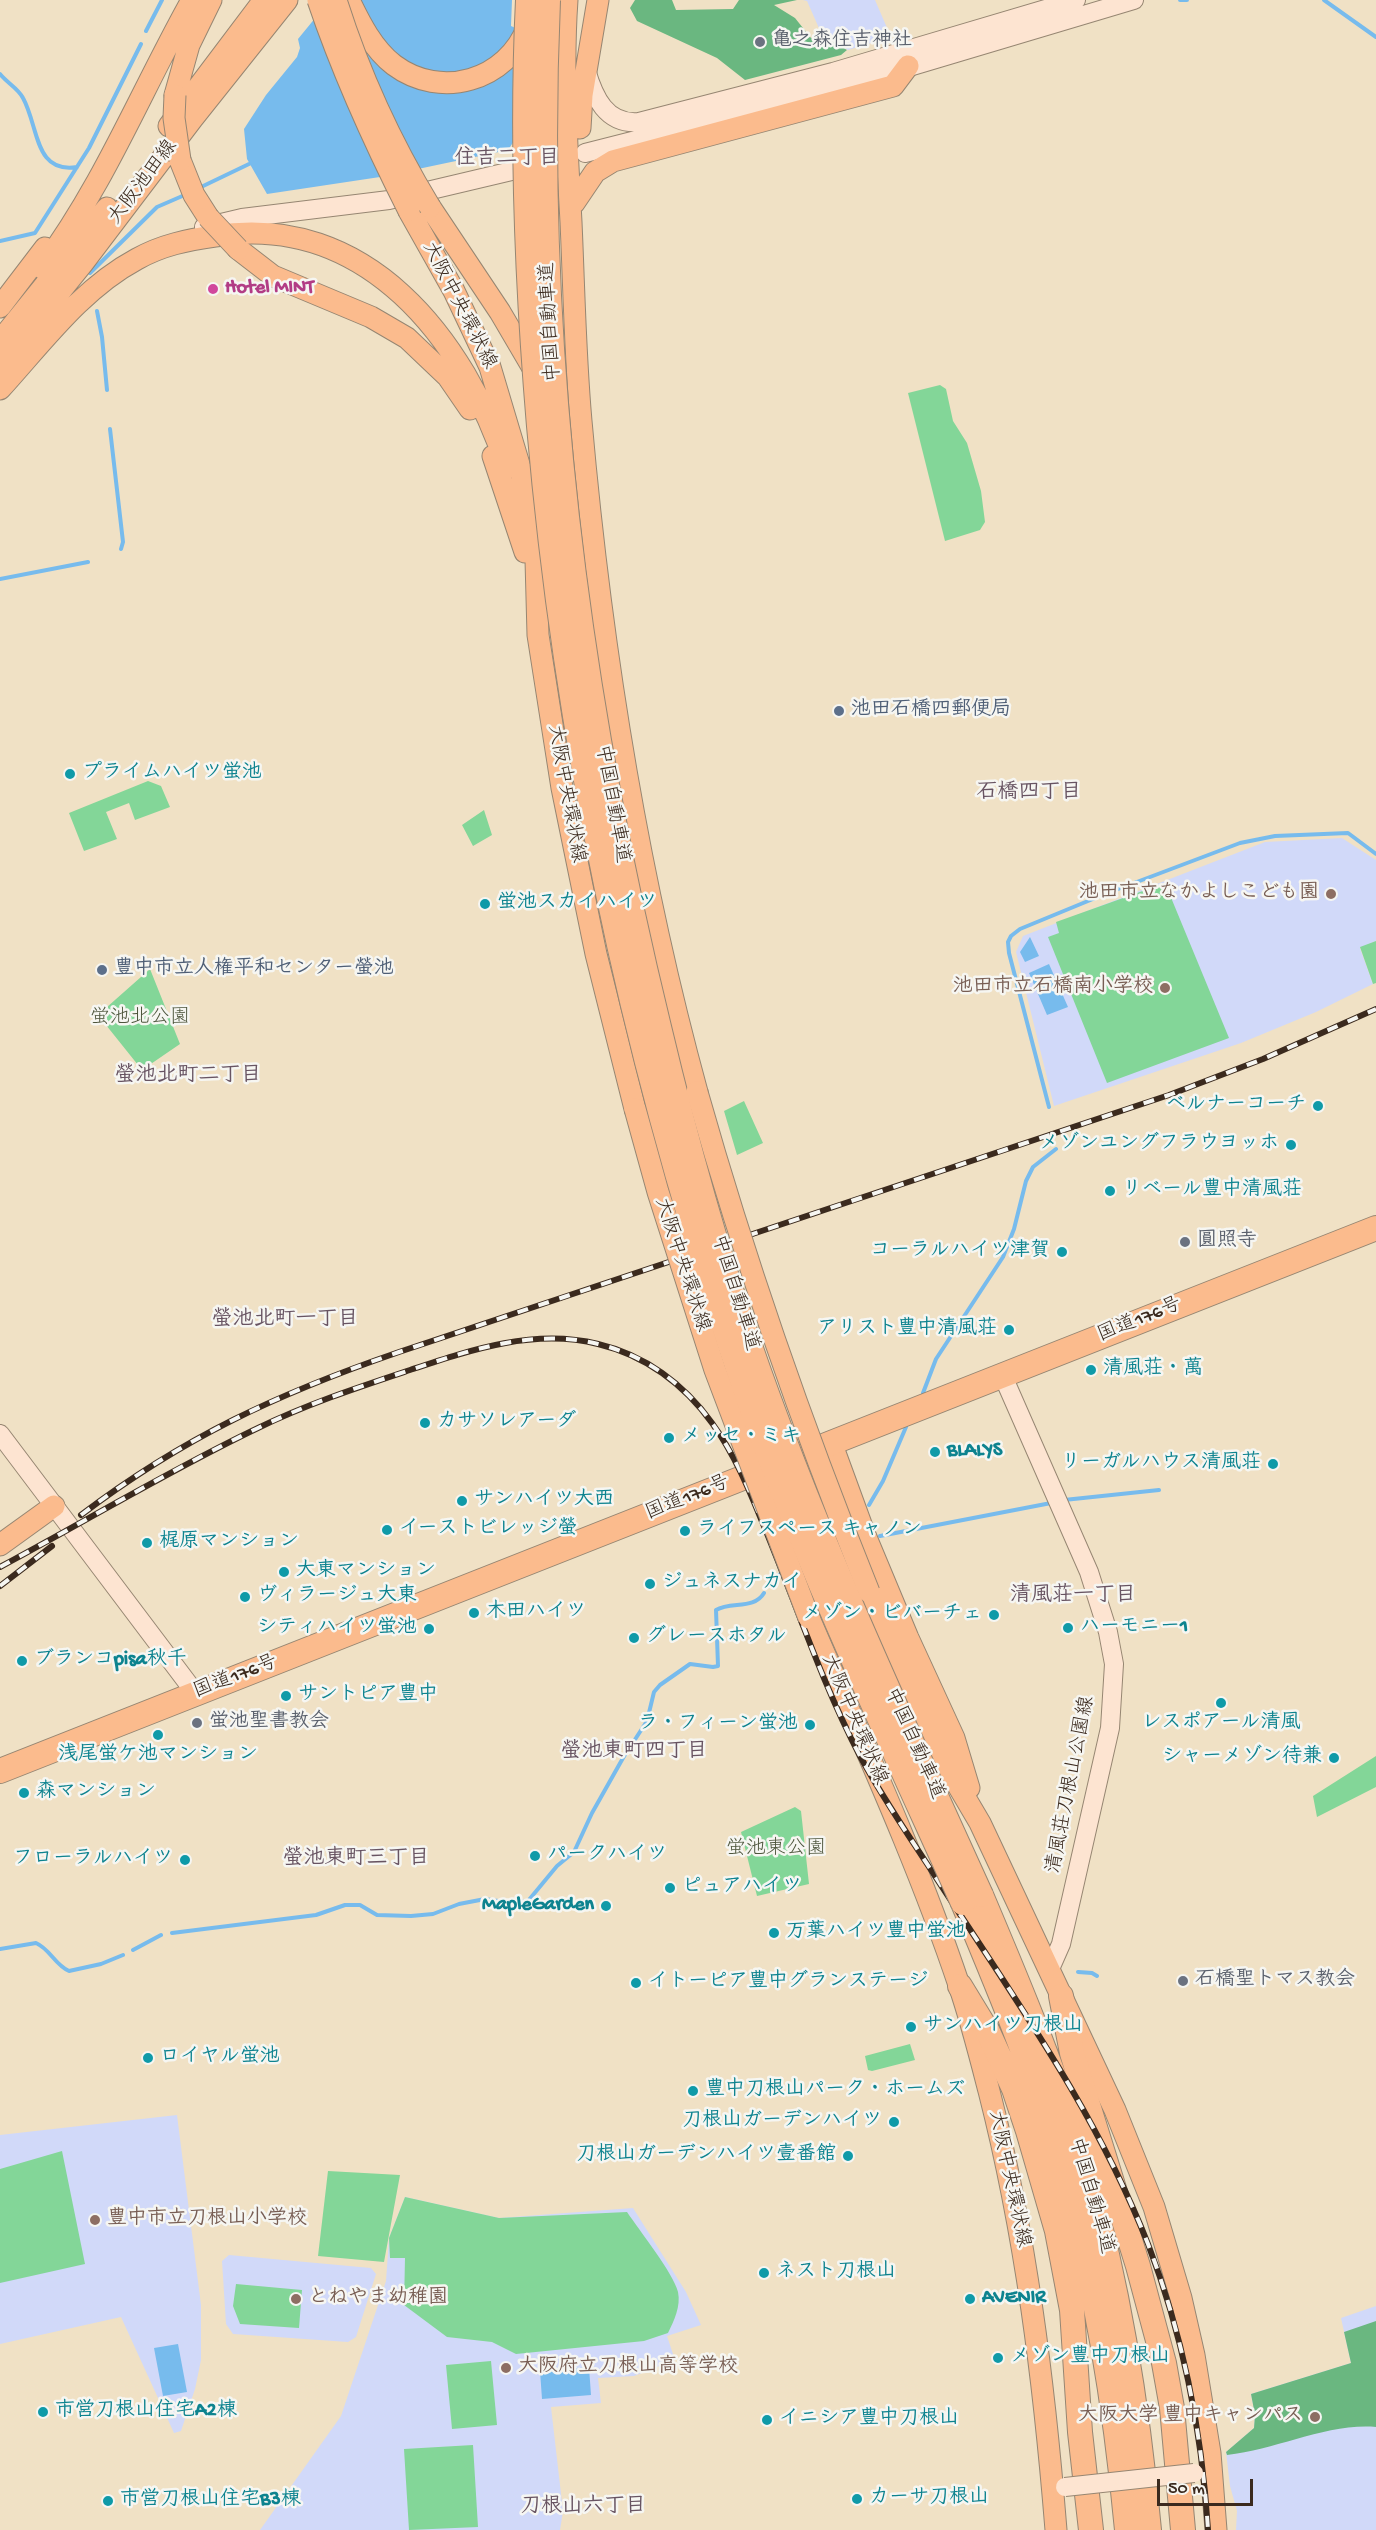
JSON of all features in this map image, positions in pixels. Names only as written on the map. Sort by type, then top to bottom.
[{"type":"highway","name":"中国自動車道","points":[[528,0],[527,244],[544,484],[555,580],[581,758],[622,960],[659,1108],[695,1237],[765,1444],[831,1610],[972,1899],[1058,2087],[1087,2176],[1127,2348],[1142,2447],[1149,2530]]},
{"type":"highway","name":"中国自動車道","points":[[548,0],[547,226],[558,424],[576,586],[603,762],[641,955],[677,1103],[747,1337],[849,1602],[972,1899],[1066,2180],[1089,2272],[1105,2354],[1120,2451],[1126,2530]]},
{"type":"highway","name":"国道176号","points":[[0,1771],[1376,1228]]},
{"type":"highway","points":[[960,1986],[988,2032],[1014,2089],[1057,2231],[1072,2310],[1080,2432],[1091,2530]]},
{"type":"highway","points":[[1061,1996],[1072,2053],[1164,2363],[1172,2408],[1183,2530]]},
{"type":"main road","points":[[0,308],[87,186],[127,113],[182,0]]},
{"type":"main road","points":[[0,320],[55,250],[93,191],[192,0]]},
{"type":"main road","points":[[211,0],[189,45],[175,95],[174,123],[180,160],[194,195],[208,217],[238,249],[273,276],[363,313],[394,330],[417,346],[443,372],[459,392],[483,432],[505,488],[527,556]]},
{"type":"main road","name":"大阪池田線","points":[[0,340],[104,213],[264,0]]},
{"type":"main road","name":"大阪池田線","points":[[0,366],[287,0]]},
{"type":"main road","points":[[207,102],[262,48],[298,0]]},
{"type":"main road","name":"大阪中央環状線","points":[[318,0],[351,92],[374,143],[419,209],[524,350],[569,440],[587,486]]},
{"type":"main road","name":"大阪中央環状線","points":[[336,0],[365,84],[401,159],[419,209],[490,367],[521,471],[536,560],[537,629],[572,838],[608,1007],[658,1192],[715,1370],[809,1618],[886,1796],[929,1903],[960,1986],[975,2038],[1007,2167],[1029,2277],[1058,2488],[1056,2530]]},
{"type":"main road","points":[[349,0],[367,34],[389,61],[408,74],[429,81],[454,83],[491,72],[513,53],[526,31],[537,0]]},
{"type":"main road","name":"大阪中央環状線","points":[[567,0],[568,190],[572,212],[573,313],[587,486],[615,702],[639,840],[665,965],[697,1092],[755,1286],[805,1428],[870,1592],[940,1755],[980,1823],[1050,1969],[1115,2110],[1154,2207],[1194,2355],[1203,2473],[1216,2530]]},
{"type":"main road","points":[[572,212],[586,70],[598,0]]},
{"type":"main road","points":[[572,212],[595,172],[613,161],[893,86],[908,66]]},
{"type":"main road","points":[[0,389],[64,317],[94,288],[136,259],[170,244],[240,232],[296,239],[322,246],[349,258],[374,272],[405,296],[444,340],[483,406],[513,486],[526,535],[537,629]]},
{"type":"main road","points":[[831,1443],[865,1535],[908,1638],[954,1738],[980,1823]]},
{"type":"main road","points":[[0,1545],[54,1506]]},
{"type":"street","points":[[586,70],[596,100],[605,111],[624,121],[639,122],[833,72],[1076,0]]},
{"type":"street","points":[[585,153],[829,91],[1134,0]]},
{"type":"street","points":[[170,244],[189,233],[223,222],[389,200],[559,160]]},
{"type":"street","name":"清風荘刀根山公園線","points":[[1002,1374],[1089,1572],[1108,1632],[1114,1664],[1112,1711],[1105,1751],[1061,1944],[1050,1969]]},
{"type":"street","points":[[0,1434],[196,1694]]},
{"type":"street","points":[[1058,2488],[1203,2473]]},
{"type":"shaded area","points":[[803,0],[875,0],[891,37],[848,50],[822,35],[807,1]]},
{"type":"shaded area","name":"池田市立石橋南小学校","points":[[1342,838],[1376,860],[1376,941],[1360,948],[1373,984],[1316,1012],[1241,1043],[1054,1106],[1016,952],[1023,936],[1265,842]]},
{"type":"shaded area","name":"豊中市立刀根山小学校","points":[[177,2115],[201,2305],[201,2360],[195,2389],[181,2431],[174,2433],[121,2317],[0,2344],[0,2135]]},
{"type":"shaded area","name":"大阪府立刀根山高等学校","points":[[405,2197],[499,2218],[633,2208],[686,2292],[701,2325],[667,2336],[675,2360],[634,2376],[598,2378],[601,2403],[551,2407],[563,2511],[560,2530],[260,2530],[341,2416],[386,2281],[389,2238]]},
{"type":"shaded area","name":"とねやま幼稚園","points":[[229,2255],[371,2268],[376,2274],[356,2337],[348,2342],[233,2334],[226,2324],[222,2261]]},
{"type":"shaded area","name":"大阪大学 豊中キャンパス","points":[[1376,2306],[1376,2530],[1236,2530],[1237,2511],[1230,2486],[1226,2452],[1254,2428],[1255,2415],[1251,2394],[1351,2363],[1341,2318]]},
{"type":"green space","name":"亀之森住吉神社","points":[[635,0],[672,0],[676,10],[733,9],[739,0],[797,0],[774,5],[795,18],[811,38],[820,35],[847,50],[841,55],[745,80],[717,58],[637,21],[630,8]]},
{"type":"green space","points":[[940,385],[946,389],[953,421],[967,443],[981,491],[985,522],[980,530],[945,541],[908,393]]},
{"type":"green space","points":[[148,781],[161,786],[170,807],[135,820],[129,803],[106,812],[117,839],[84,851],[69,813]]},
{"type":"green space","points":[[484,810],[492,835],[473,846],[462,825]]},
{"type":"green space","points":[[1165,883],[1229,1038],[1107,1083],[1048,937],[1059,933],[1056,922]]},
{"type":"green space","points":[[1376,941],[1376,983],[1373,984],[1360,947]]},
{"type":"green space","name":"蛍池北公園","points":[[150,969],[180,1044],[142,1070],[98,1015]]},
{"type":"green space","points":[[744,1101],[763,1143],[737,1155],[724,1111]]},
{"type":"green space","points":[[1376,1756],[1376,1787],[1317,1817],[1313,1796]]},
{"type":"green space","name":"蛍池東公園","points":[[795,1807],[801,1811],[809,1884],[757,1896],[741,1832]]},
{"type":"green space","points":[[910,2044],[915,2060],[872,2071],[868,2070],[865,2056]]},
{"type":"green space","points":[[62,2151],[85,2264],[0,2283],[0,2169]]},
{"type":"green space","points":[[328,2171],[400,2175],[384,2262],[318,2256]]},
{"type":"green space","points":[[405,2197],[499,2218],[627,2212],[663,2264],[678,2292],[678,2308],[668,2333],[644,2341],[516,2354],[492,2342],[447,2337],[404,2305],[405,2258],[390,2258],[389,2238]]},
{"type":"green space","points":[[236,2284],[302,2290],[299,2328],[240,2324],[233,2306]]},
{"type":"green space","points":[[1376,2321],[1376,2427],[1339,2429],[1227,2455],[1226,2452],[1254,2428],[1255,2415],[1251,2394],[1351,2363],[1344,2332]]},
{"type":"green space","points":[[491,2361],[497,2425],[452,2429],[446,2365]]},
{"type":"green space","points":[[473,2445],[478,2527],[409,2530],[404,2449]]},
{"type":"water","points":[[339,0],[512,0],[511,26],[531,35],[534,111],[508,150],[380,177],[267,194],[247,159],[244,129],[266,95],[297,57],[300,48],[298,39],[316,17]]},
{"type":"water","points":[[1030,937],[1039,956],[1025,962],[1020,952]]},
{"type":"water","points":[[1049,964],[1068,1007],[1047,1015],[1029,973]]},
{"type":"water","points":[[178,2344],[187,2392],[163,2396],[154,2348]]},
{"type":"water","points":[[589,2367],[591,2395],[542,2399],[540,2371]]},
{"type":"waterway","points":[[146,31],[162,0]]},
{"type":"waterway","points":[[1180,0],[1187,0]]},
{"type":"waterway","points":[[1324,0],[1376,37]]},
{"type":"waterway","points":[[0,241],[35,233],[89,148],[141,44]]},
{"type":"waterway","points":[[0,74],[23,98],[45,156],[53,163],[63,167],[77,167]]},
{"type":"waterway","points":[[199,188],[249,164]]},
{"type":"waterway","points":[[90,273],[157,207],[187,194]]},
{"type":"waterway","points":[[97,311],[107,390]]},
{"type":"waterway","points":[[110,429],[123,542],[121,549]]},
{"type":"waterway","points":[[0,579],[88,562]]},
{"type":"waterway","points":[[1049,1107],[1009,953],[1008,942],[1011,936],[1020,929],[1240,843],[1275,836],[1348,833],[1376,854]]},
{"type":"waterway","points":[[923,1393],[936,1359],[1003,1257],[1014,1229],[1026,1181],[1033,1167],[1056,1149]]},
{"type":"waterway","points":[[869,1505],[883,1481],[906,1427]]},
{"type":"waterway","points":[[1064,1500],[1159,1490]]},
{"type":"waterway","points":[[880,1536],[1051,1503]]},
{"type":"waterway","points":[[775,1578],[783,1572]]},
{"type":"waterway","points":[[172,1933],[316,1915],[345,1905],[360,1905],[377,1915],[411,1916],[433,1914],[459,1904],[485,1899],[511,1903],[528,1901],[557,1866],[574,1852],[592,1813],[647,1721],[654,1692],[660,1685],[690,1664],[718,1666],[716,1610],[754,1602],[764,1593]]},
{"type":"waterway","points":[[133,1950],[161,1935]]},
{"type":"waterway","points":[[0,1949],[36,1943],[69,1971],[101,1964],[123,1955]]},
{"type":"waterway","points":[[1078,1972],[1092,1973],[1097,1976]]},
{"type":"railway","points":[[81,1515],[119,1487],[195,1440],[272,1401],[312,1384],[399,1352],[1169,1095],[1263,1059],[1376,1009]]},
{"type":"railway","points":[[0,1567],[193,1461],[277,1419],[352,1389],[479,1349],[550,1338],[598,1344],[632,1356],[676,1384],[712,1423],[737,1465],[770,1541],[812,1650],[847,1730],[868,1771],[1051,2055],[1104,2147],[1127,2195],[1160,2278],[1181,2349],[1196,2420],[1208,2530]]},
{"type":"railway","points":[[0,1586],[52,1546]]},
{"type":"place","name":"亀之森住吉神社","points":[[760,42]]},
{"type":"place","name":"Hotel MINT","points":[[213,289]]},
{"type":"place","name":"池田石橋四郵便局","points":[[839,711]]},
{"type":"place","name":"プライムハイツ蛍池","points":[[70,774]]},
{"type":"place","name":"池田市立なかよしこども園","points":[[1331,894]]},
{"type":"place","name":"蛍池スカイハイツ","points":[[485,904]]},
{"type":"place","name":"豊中市立人権平和センター螢池","points":[[102,970]]},
{"type":"place","name":"池田市立石橋南小学校","points":[[1165,988]]},
{"type":"place","name":"ベルナーコーチ","points":[[1318,1106]]},
{"type":"place","name":"メゾンユングフラウヨッホ","points":[[1291,1145]]},
{"type":"place","name":"リベール豊中清風荘","points":[[1110,1191]]},
{"type":"place","name":"圓照寺","points":[[1185,1242]]},
{"type":"place","name":"コーラルハイツ津賀","points":[[1062,1252]]},
{"type":"place","name":"アリスト豊中清風荘","points":[[1009,1330]]},
{"type":"place","name":"清風荘・萬","points":[[1091,1370]]},
{"type":"place","name":"カサソレアーダ","points":[[425,1423]]},
{"type":"place","name":"メッセ・ミキ","points":[[669,1438]]},
{"type":"place","name":"BLALYS","points":[[935,1452]]},
{"type":"place","name":"リーガルハウス清風荘","points":[[1273,1464]]},
{"type":"place","name":"サンハイツ大西","points":[[462,1501]]},
{"type":"place","name":"イーストビレッジ螢","points":[[387,1530]]},
{"type":"place","name":"ライフスペース キャノン","points":[[685,1531]]},
{"type":"place","name":"梶原マンション","points":[[147,1543]]},
{"type":"place","name":"大東マンション","points":[[284,1572]]},
{"type":"place","name":"ジュネスナカイ","points":[[650,1584]]},
{"type":"place","name":"ヴィラージュ大東","points":[[245,1597]]},
{"type":"place","name":"木田ハイツ","points":[[474,1613]]},
{"type":"place","name":"メゾン・ビバーチェ","points":[[994,1615]]},
{"type":"place","name":"ハーモニー1","points":[[1068,1628]]},
{"type":"place","name":"シティハイツ蛍池","points":[[429,1629]]},
{"type":"place","name":"グレースホタル","points":[[634,1638]]},
{"type":"place","name":"ブランコpisa秋千","points":[[22,1661]]},
{"type":"place","name":"サントピア豊中","points":[[286,1696]]},
{"type":"place","name":"レスポアール清風","points":[[1221,1703]]},
{"type":"place","name":"蛍池聖書教会","points":[[197,1723]]},
{"type":"place","name":"ラ・フィーン蛍池","points":[[810,1725]]},
{"type":"place","name":"浅尾蛍ケ池マンション","points":[[158,1735]]},
{"type":"place","name":"シャーメゾン待兼","points":[[1334,1758]]},
{"type":"place","name":"森マンション","points":[[24,1793]]},
{"type":"place","name":"パークハイツ","points":[[535,1856]]},
{"type":"place","name":"フローラルハイツ","points":[[185,1860]]},
{"type":"place","name":"ピュアハイツ","points":[[670,1888]]},
{"type":"place","name":"MapleGarden","points":[[606,1906]]},
{"type":"place","name":"万葉ハイツ豊中蛍池","points":[[774,1933]]},
{"type":"place","name":"石橋聖トマス教会","points":[[1183,1981]]},
{"type":"place","name":"イトーピア豊中グランステージ","points":[[636,1983]]},
{"type":"place","name":"サンハイツ刀根山","points":[[911,2027]]},
{"type":"place","name":"ロイヤル蛍池","points":[[148,2058]]},
{"type":"place","name":"豊中刀根山パーク・ホームズ","points":[[693,2091]]},
{"type":"place","name":"刀根山ガーデンハイツ","points":[[894,2122]]},
{"type":"place","name":"刀根山ガーデンハイツ壹番館","points":[[848,2156]]},
{"type":"place","name":"豊中市立刀根山小学校","points":[[95,2220]]},
{"type":"place","name":"ネスト刀根山","points":[[764,2273]]},
{"type":"place","name":"とねやま幼稚園","points":[[296,2299]]},
{"type":"place","name":"AVENIR","points":[[970,2299]]},
{"type":"place","name":"メゾン豊中刀根山","points":[[998,2358]]},
{"type":"place","name":"大阪府立刀根山高等学校","points":[[506,2368]]},
{"type":"place","name":"市営刀根山住宅A2棟","points":[[43,2412]]},
{"type":"place","name":"大阪大学 豊中キャンパス","points":[[1315,2417]]},
{"type":"place","name":"イニシア豊中刀根山","points":[[767,2420]]},
{"type":"place","name":"カーサ刀根山","points":[[857,2499]]},
{"type":"place","name":"市営刀根山住宅B3棟","points":[[108,2501]]},
{"type":"district","name":"住吉二丁目","points":[[507,160]]},
{"type":"district","name":"石橋四丁目","points":[[1029,794]]},
{"type":"district","name":"螢池北町二丁目","points":[[188,1077]]},
{"type":"district","name":"螢池北町一丁目","points":[[285,1321]]},
{"type":"district","name":"清風荘一丁目","points":[[1073,1597]]},
{"type":"district","name":"螢池東町四丁目","points":[[634,1753]]},
{"type":"district","name":"螢池東町三丁目","points":[[356,1860]]},
{"type":"district","name":"刀根山六丁目","points":[[583,2508]]}]
